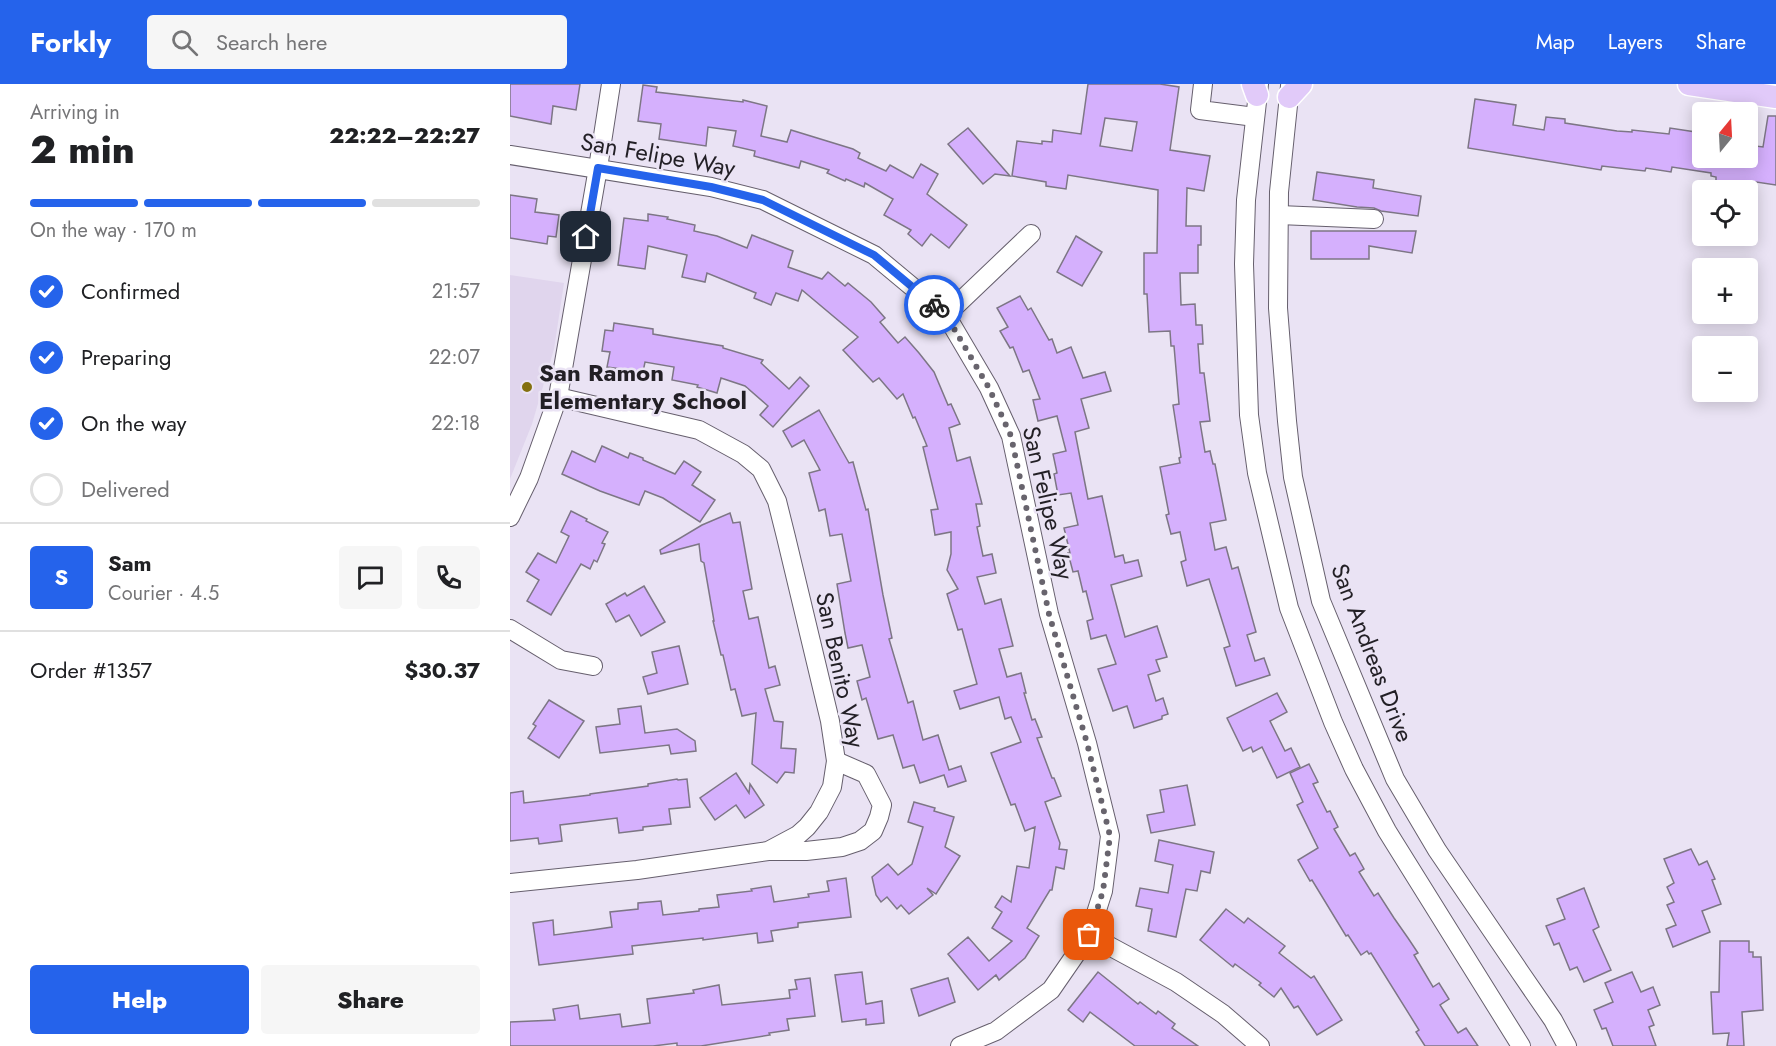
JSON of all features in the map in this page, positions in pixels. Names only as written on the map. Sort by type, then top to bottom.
[{"type":"main road","points":[[1689,84],[1776,97]]},
{"type":"street","points":[[510,517],[529,478],[558,397],[611,84]]},
{"type":"street","points":[[1203,84],[1200,110],[1255,117]]},
{"type":"street","points":[[1256,88],[1246,200],[1244,264],[1249,415],[1257,473],[1289,608],[1354,769],[1376,811],[1521,1046]]},
{"type":"street","name":"San Andreas Drive","points":[[1293,88],[1279,192],[1278,308],[1293,477],[1321,601],[1395,778],[1437,850],[1552,1020],[1567,1046]]},
{"type":"street","name":"San Felipe Way","points":[[510,155],[711,187],[763,200],[874,255],[946,315],[989,388],[1011,436],[1049,614],[1087,743],[1110,836],[1103,891],[1089,935],[1051,990],[996,1031],[960,1046]]},
{"type":"street","points":[[1278,215],[1374,219]]},
{"type":"street","points":[[946,315],[1031,234]]},
{"type":"street","name":"San Benito Way","points":[[510,883],[637,870],[768,851],[798,835],[819,812],[832,787],[836,761],[830,721],[777,501],[761,469],[743,454],[699,430],[558,397]]},
{"type":"street","points":[[510,629],[561,660],[593,666]]},
{"type":"street","points":[[768,851],[806,851],[842,847],[860,841],[873,831],[882,805],[866,774],[836,761]]},
{"type":"street","points":[[1089,935],[1176,982],[1223,1014],[1260,1046]]},
{"type":"shaded area","name":"San Ramon Elementary School","points":[[510,275],[564,283],[554,349],[532,424],[510,479]]},
{"type":"building","points":[[510,84],[580,84],[576,110],[553,106],[551,124],[510,116]]},
{"type":"building","points":[[1088,84],[1160,84],[1179,87],[1170,150],[1210,156],[1204,191],[1187,188],[1186,226],[1201,226],[1201,245],[1198,245],[1198,273],[1180,273],[1181,305],[1195,304],[1196,325],[1202,325],[1203,344],[1198,344],[1200,373],[1204,373],[1210,421],[1200,422],[1205,452],[1210,451],[1213,464],[1215,464],[1226,520],[1210,523],[1215,550],[1226,547],[1232,569],[1238,567],[1256,632],[1247,635],[1255,661],[1264,658],[1270,675],[1236,686],[1224,648],[1230,646],[1209,579],[1187,586],[1181,562],[1186,560],[1180,532],[1171,534],[1166,515],[1169,514],[1160,467],[1180,463],[1179,458],[1181,457],[1173,405],[1179,404],[1174,346],[1171,346],[1170,331],[1149,332],[1147,294],[1144,294],[1144,253],[1157,253],[1158,190],[1068,175],[1066,189],[1046,186],[1046,182],[1012,176],[1017,141],[1042,144],[1042,141],[1052,142],[1053,130],[1081,134]],"holes":[[[1105,118],[1137,122],[1132,151],[1100,146]]]},
{"type":"building","points":[[643,85],[657,87],[656,92],[743,102],[743,100],[767,106],[761,136],[787,142],[791,130],[853,149],[860,153],[858,158],[886,171],[890,165],[913,178],[921,164],[938,174],[927,194],[967,225],[949,248],[931,234],[922,246],[908,234],[911,230],[884,215],[893,199],[865,183],[864,187],[846,179],[845,181],[827,173],[829,170],[801,161],[799,168],[754,156],[755,151],[733,146],[736,131],[708,127],[706,146],[659,139],[661,124],[638,121]]},
{"type":"building","points":[[1475,99],[1516,105],[1513,125],[1544,130],[1546,117],[1565,119],[1565,123],[1617,131],[1632,132],[1632,130],[1669,134],[1670,128],[1692,131],[1692,168],[1758,168],[1758,146],[1763,147],[1768,116],[1776,116],[1776,185],[1758,182],[1758,180],[1716,180],[1711,173],[1672,167],[1671,172],[1646,168],[1645,171],[1602,166],[1601,170],[1468,148]]},
{"type":"building","points":[[968,128],[1010,176],[995,174],[983,184],[948,144]]},
{"type":"building","points":[[1317,172],[1374,180],[1373,188],[1421,196],[1418,216],[1313,200]]},
{"type":"building","points":[[510,195],[537,199],[535,212],[559,215],[556,237],[548,236],[547,244],[510,238]]},
{"type":"building","points":[[648,214],[695,225],[694,231],[717,236],[747,248],[752,235],[793,251],[788,267],[822,279],[828,272],[845,286],[848,283],[871,302],[885,318],[880,322],[898,343],[905,337],[919,353],[934,372],[948,405],[951,404],[960,424],[949,428],[957,461],[970,457],[982,504],[976,504],[980,526],[977,527],[983,556],[992,554],[996,573],[977,577],[985,604],[1001,599],[1013,646],[999,649],[1007,677],[1021,673],[1032,720],[1035,719],[1042,737],[1037,738],[1061,796],[1045,802],[1060,843],[1059,849],[1067,850],[1064,869],[1056,867],[1052,890],[1027,928],[1039,936],[1025,958],[999,980],[996,975],[978,990],[948,954],[968,937],[989,961],[1012,941],[992,928],[1002,912],[995,907],[1002,896],[1011,902],[1017,866],[1029,868],[1035,827],[1025,831],[1015,804],[1011,805],[991,753],[1021,742],[1011,717],[1005,719],[999,697],[960,709],[954,691],[977,684],[962,629],[958,630],[947,594],[958,589],[947,570],[951,554],[951,532],[935,535],[931,510],[938,509],[923,447],[927,446],[915,417],[913,418],[903,394],[897,399],[879,378],[873,382],[843,350],[858,337],[802,290],[798,301],[776,293],[771,305],[754,298],[756,293],[707,273],[705,282],[682,277],[687,255],[648,246],[645,269],[618,265],[624,218],[648,221]]},
{"type":"building","points":[[1311,231],[1416,231],[1412,253],[1369,246],[1369,259],[1311,259]]},
{"type":"building","points":[[1076,236],[1102,252],[1082,286],[1057,272]]},
{"type":"building","points":[[1020,296],[1028,310],[1031,308],[1049,340],[1052,339],[1057,353],[1071,347],[1083,378],[1105,372],[1111,391],[1081,399],[1089,428],[1075,432],[1088,499],[1102,496],[1115,557],[1123,555],[1125,563],[1138,560],[1142,576],[1111,585],[1125,637],[1157,626],[1167,657],[1156,660],[1160,671],[1148,675],[1156,701],[1163,698],[1168,714],[1162,716],[1162,719],[1134,728],[1127,706],[1113,711],[1098,669],[1116,664],[1106,635],[1091,639],[1087,621],[1093,619],[1086,591],[1083,592],[1078,571],[1073,572],[1068,553],[1070,553],[1064,528],[1078,525],[1071,493],[1058,495],[1053,454],[1066,451],[1057,416],[1038,421],[1033,400],[1040,399],[1029,370],[1023,372],[1013,347],[1010,348],[1000,331],[1008,327],[997,308]]},
{"type":"building","points":[[614,323],[653,329],[653,334],[723,346],[723,348],[763,360],[761,363],[789,389],[800,377],[809,386],[773,427],[760,415],[768,406],[745,386],[721,378],[717,393],[697,387],[698,385],[672,380],[674,367],[645,362],[643,372],[607,367],[610,352],[602,351],[605,330],[613,331]]},
{"type":"building","points":[[819,410],[849,463],[853,462],[866,510],[868,509],[892,638],[889,639],[908,703],[913,701],[923,740],[938,735],[949,770],[961,766],[966,781],[948,787],[944,775],[920,783],[914,765],[903,768],[893,735],[878,739],[866,698],[862,700],[857,681],[870,677],[862,645],[848,648],[837,584],[851,581],[842,534],[830,536],[825,509],[819,511],[809,473],[820,470],[804,440],[792,447],[783,431]]},
{"type":"building","points":[[602,446],[628,458],[630,453],[675,474],[684,461],[701,472],[692,485],[715,500],[700,522],[663,498],[645,491],[639,505],[562,474],[572,451],[595,462]]},
{"type":"building","points":[[571,511],[608,532],[602,543],[605,544],[597,562],[594,560],[590,569],[581,564],[551,615],[527,601],[539,580],[526,572],[538,553],[556,563],[569,536],[561,532]]},
{"type":"building","points":[[730,513],[733,523],[740,522],[752,589],[743,591],[749,619],[758,617],[769,668],[775,666],[780,685],[765,689],[774,721],[783,722],[781,748],[796,749],[794,773],[785,772],[777,783],[752,764],[756,713],[742,716],[735,689],[731,690],[713,621],[699,544],[661,554],[660,550],[702,525]]},
{"type":"building","points":[[644,586],[665,622],[641,636],[629,615],[616,622],[606,604],[625,593],[627,596]]},
{"type":"building","points":[[679,646],[688,684],[648,694],[643,677],[657,673],[652,652]]},
{"type":"building","points":[[1277,693],[1287,712],[1270,721],[1285,751],[1291,748],[1300,767],[1277,778],[1262,747],[1253,752],[1251,747],[1243,751],[1227,718]]},
{"type":"building","points":[[549,700],[584,721],[559,758],[528,738],[536,726],[533,724]]},
{"type":"building","points":[[641,706],[645,733],[677,729],[695,741],[696,751],[671,754],[669,745],[600,753],[596,727],[620,724],[618,709]]},
{"type":"building","points":[[1309,764],[1318,782],[1313,784],[1327,812],[1330,811],[1338,827],[1334,829],[1350,856],[1355,853],[1364,869],[1359,872],[1374,896],[1378,893],[1418,953],[1414,955],[1433,987],[1439,983],[1449,999],[1440,1005],[1458,1033],[1466,1028],[1478,1046],[1425,1046],[1416,1032],[1419,1030],[1371,953],[1367,951],[1361,955],[1348,935],[1346,936],[1312,880],[1310,881],[1298,860],[1318,848],[1297,805],[1303,802],[1290,773]]},
{"type":"building","points":[[736,773],[749,793],[750,784],[764,805],[745,818],[736,805],[715,820],[700,798]]},
{"type":"building","points":[[687,779],[690,807],[669,809],[671,824],[643,827],[643,830],[619,833],[617,818],[560,825],[562,841],[539,844],[538,838],[510,841],[510,793],[523,791],[524,803],[648,786],[648,784]]},
{"type":"building","points":[[1187,785],[1195,825],[1151,833],[1147,815],[1164,812],[1160,790]]},
{"type":"building","points":[[914,802],[954,817],[945,847],[960,856],[936,894],[927,888],[933,895],[909,914],[901,905],[897,909],[887,897],[881,902],[876,895],[872,877],[888,864],[898,875],[912,864],[923,827],[908,822]]},
{"type":"building","points":[[1159,840],[1214,852],[1210,873],[1201,871],[1197,891],[1186,889],[1176,937],[1148,931],[1152,909],[1136,906],[1140,888],[1168,893],[1173,865],[1155,861]]},
{"type":"building","points":[[1691,849],[1699,865],[1707,861],[1715,879],[1712,880],[1721,904],[1702,911],[1710,932],[1673,947],[1666,929],[1676,925],[1667,905],[1674,902],[1667,887],[1674,883],[1664,859]]},
{"type":"building","points":[[846,878],[851,917],[798,923],[798,927],[771,931],[773,941],[758,943],[757,933],[703,940],[703,938],[632,946],[633,954],[539,965],[533,923],[553,920],[554,935],[592,930],[612,927],[610,912],[638,909],[638,903],[661,901],[663,915],[699,911],[699,909],[719,907],[717,895],[752,891],[751,889],[771,886],[774,902],[809,897],[808,894],[829,891],[827,881]]},
{"type":"building","points":[[1584,888],[1599,927],[1593,930],[1611,970],[1584,982],[1577,967],[1570,970],[1559,943],[1554,945],[1546,926],[1565,919],[1557,899]]},
{"type":"building","points":[[1226,909],[1244,923],[1248,918],[1285,946],[1279,953],[1311,978],[1314,976],[1342,1020],[1317,1035],[1298,1006],[1294,1008],[1281,988],[1274,997],[1259,985],[1261,983],[1235,964],[1233,967],[1200,940]]},
{"type":"building","points":[[1720,941],[1749,941],[1749,952],[1753,952],[1753,957],[1761,957],[1763,1010],[1742,1012],[1744,1046],[1727,1046],[1729,1033],[1713,1034],[1711,992],[1719,992]]},
{"type":"building","points":[[862,972],[866,1004],[882,1001],[884,1023],[866,1025],[866,1019],[842,1022],[835,975]]},
{"type":"building","points":[[1098,972],[1138,1004],[1140,1002],[1156,1014],[1158,1011],[1175,1024],[1172,1028],[1198,1046],[1135,1046],[1090,1012],[1083,1022],[1068,1010]]},
{"type":"building","points":[[1632,972],[1641,992],[1653,987],[1660,1005],[1648,1010],[1654,1025],[1649,1027],[1656,1046],[1613,1046],[1606,1028],[1602,1029],[1594,1010],[1613,1002],[1605,983]]},
{"type":"building","points":[[810,978],[815,1016],[787,1019],[789,1030],[769,1033],[770,1035],[701,1046],[677,1046],[677,1043],[653,1046],[510,1046],[510,1022],[555,1020],[553,1009],[578,1005],[580,1019],[620,1014],[622,1027],[650,1023],[647,999],[694,993],[693,990],[719,985],[722,1005],[790,998],[789,990],[797,989],[795,980]]},
{"type":"building","points":[[948,978],[955,1002],[919,1016],[911,989]]},
{"type":"way so far","points":[[934,305],[946,315],[989,388],[1011,436],[1049,614],[1087,743],[1110,836],[1103,891],[1089,935]]},
{"type":"place","name":"San Ramon Elementary School","points":[[527,387]]},
{"type":"route","points":[[586,237],[598,168],[711,187],[763,200],[874,255],[934,305]]}]
